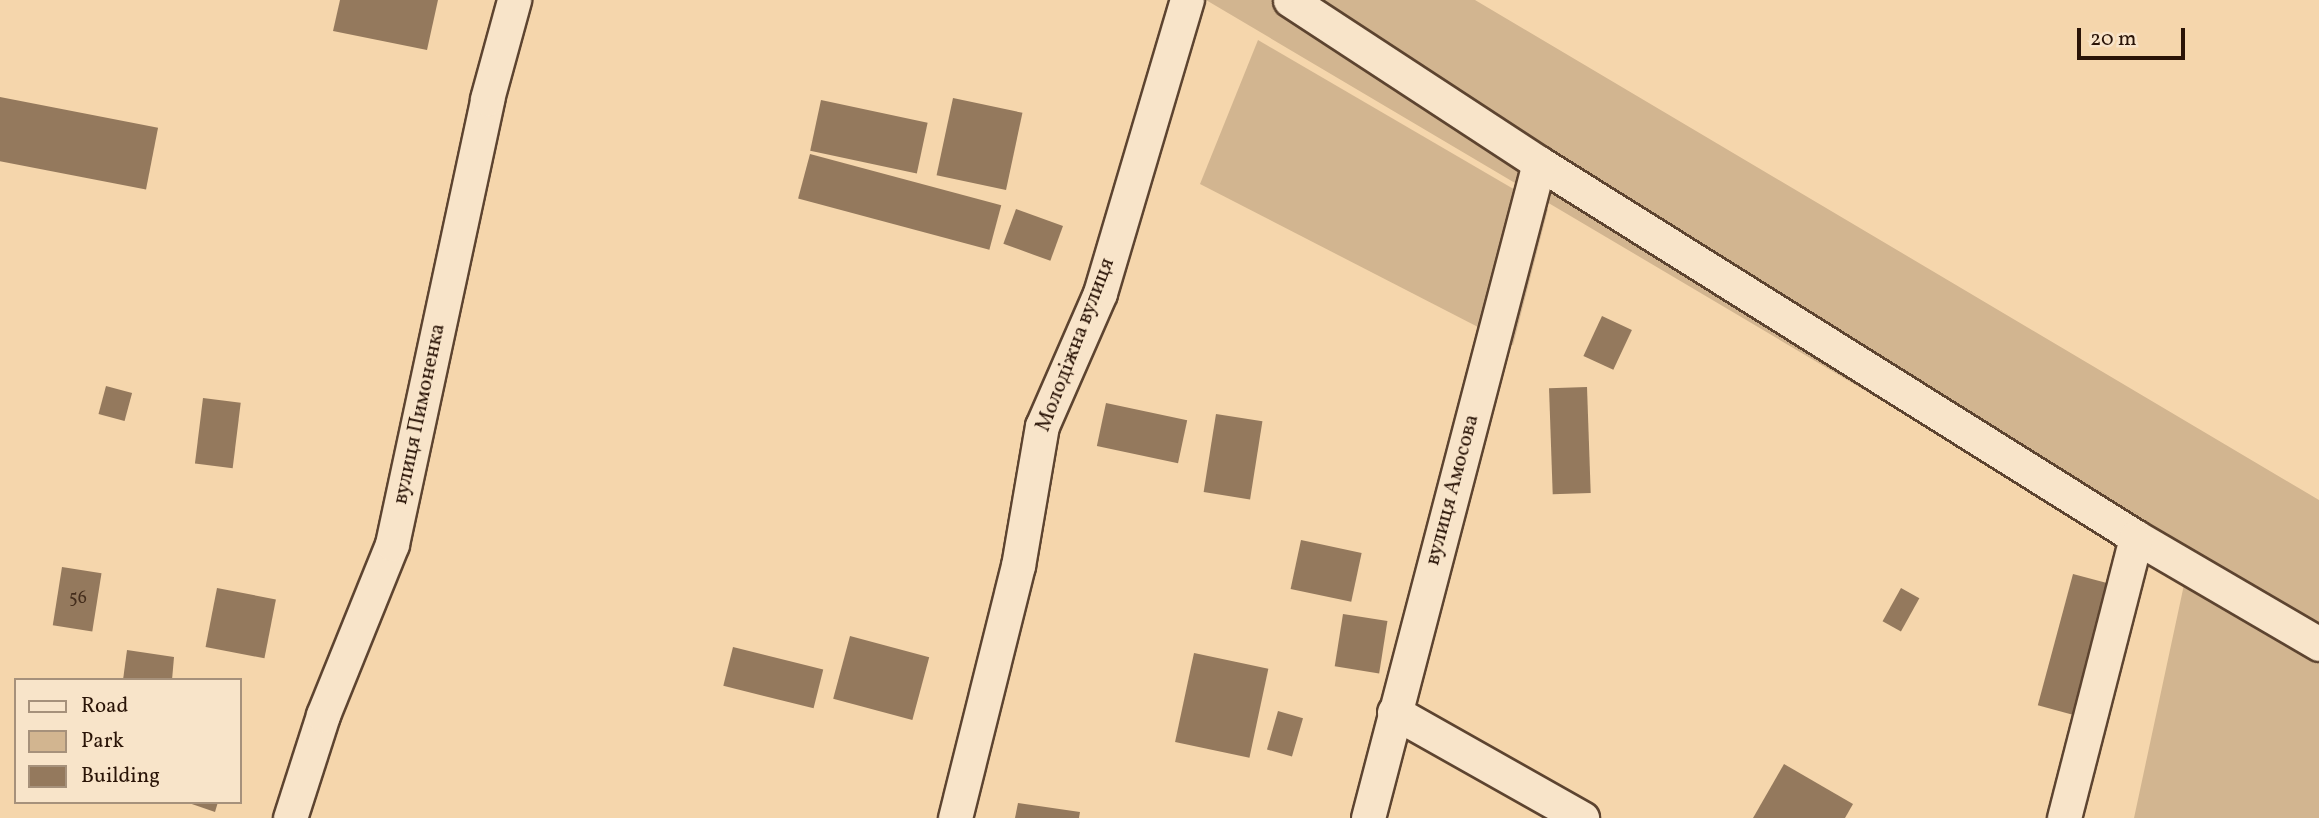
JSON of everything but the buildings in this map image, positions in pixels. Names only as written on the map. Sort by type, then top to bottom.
[{"type":"street","name":"вулиця Пимоненка","points":[[290,818],[323,715],[392,544],[487,99],[514,0]]},
{"type":"street","name":"Молодіжна вулиця","points":[[955,818],[1018,566],[1042,426],[1100,292],[1187,0]]},
{"type":"street","points":[[1290,0],[1539,163],[2136,537],[2319,644]]},
{"type":"street","name":"вулиця Амосова","points":[[1368,818],[1539,163]]},
{"type":"street","points":[[2064,818],[2136,537]]},
{"type":"street","points":[[1394,712],[1582,818]]},
{"type":"green space","points":[[1206,0],[1475,0],[2319,500],[2319,818],[2134,818],[2185,580]]},
{"type":"green space","points":[[1258,40],[1548,209],[1513,345],[1200,184]]}]
